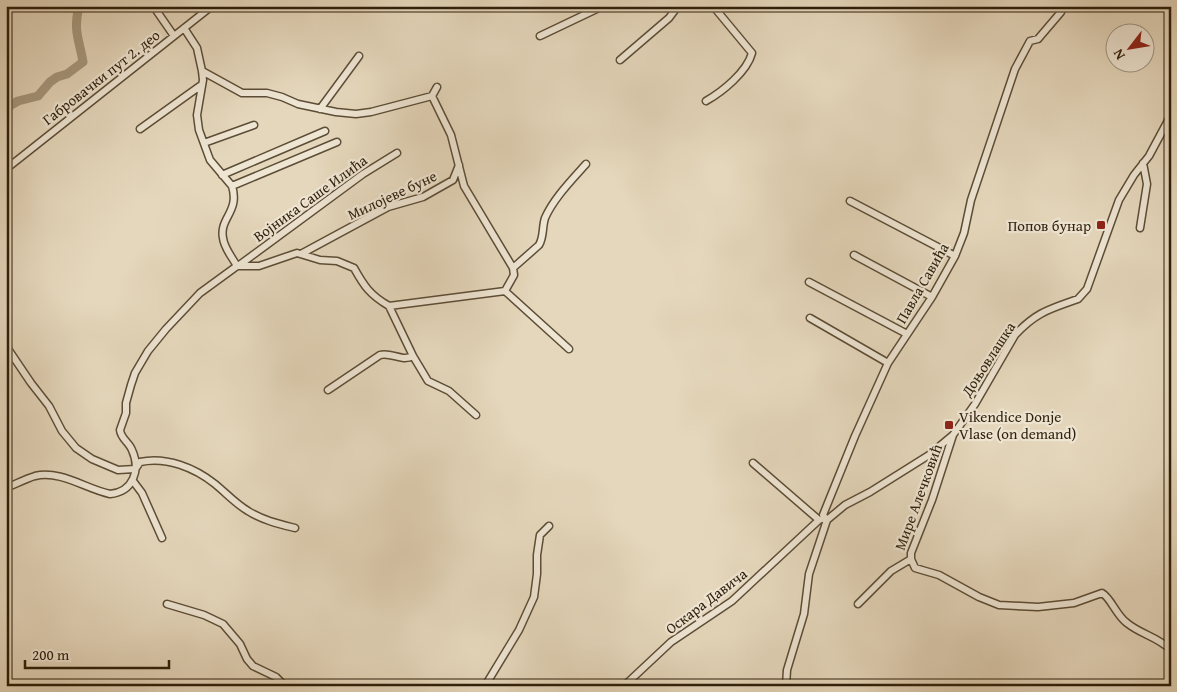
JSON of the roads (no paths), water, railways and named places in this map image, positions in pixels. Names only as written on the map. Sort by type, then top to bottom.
[{"type":"street","points":[[155,6],[174,36]]},
{"type":"street","name":"Габровачки пут 2. део","points":[[6,169],[212,6]]},
{"type":"street","points":[[540,36],[561,28],[603,6]]},
{"type":"street","points":[[620,60],[659,27],[678,6]]},
{"type":"street","points":[[706,101],[728,88],[752,56],[751,51],[713,6]]},
{"type":"street","name":"Павла Савића","points":[[824,519],[823,515],[855,436],[888,363],[932,297],[955,256],[964,233],[972,200],[1015,69],[1030,41],[1038,40],[1063,6]]},
{"type":"street","points":[[184,28],[197,48],[202,71],[203,80],[200,86],[197,120],[210,160],[232,186],[234,194],[234,207],[224,224],[222,234],[224,243],[239,266]]},
{"type":"street","points":[[320,109],[359,56]]},
{"type":"street","points":[[202,71],[242,93],[267,93],[282,96],[298,104],[356,114],[371,112],[432,96],[438,87]]},
{"type":"street","points":[[140,129],[200,86]]},
{"type":"street","points":[[432,96],[451,135],[464,186],[514,268],[514,275],[504,291]]},
{"type":"street","name":"Доњовлашка","points":[[824,519],[928,455],[953,435],[1020,330],[1034,317],[1078,299],[1087,289],[1119,200],[1134,175],[1149,156],[1171,114]]},
{"type":"street","points":[[204,143],[254,125]]},
{"type":"street","points":[[222,175],[325,130]]},
{"type":"street","points":[[232,186],[337,142]]},
{"type":"street","name":"Војника Саше Илића","points":[[135,469],[133,451],[122,438],[120,430],[135,373],[148,351],[166,329],[200,293],[363,174],[397,153]]},
{"type":"street","points":[[1140,228],[1148,184],[1143,163]]},
{"type":"street","points":[[514,268],[539,245],[542,240],[544,221],[551,206],[586,164]]},
{"type":"street","name":"Милојеве буне","points":[[301,254],[388,207],[423,197],[453,180],[459,165]]},
{"type":"street","points":[[850,201],[955,256]]},
{"type":"street","name":"Милојеве буне","points":[[239,266],[259,266],[296,253],[320,260],[337,261],[354,268],[366,289],[376,299],[389,306]]},
{"type":"street","points":[[854,255],[932,297]]},
{"type":"street","points":[[809,282],[907,334]]},
{"type":"street","points":[[476,415],[449,391],[428,380],[413,356],[389,306],[504,291],[569,349]]},
{"type":"street","points":[[810,318],[888,363]]},
{"type":"street","points":[[6,346],[48,406],[62,431],[76,448],[92,459],[118,470],[135,469]]},
{"type":"street","points":[[328,390],[380,355],[385,354],[402,359],[413,356]]},
{"type":"street","name":"Мире Алечковић","points":[[858,604],[891,571],[911,559],[911,553],[932,500],[953,435]]},
{"type":"street","points":[[162,538],[142,493],[134,481],[135,469],[140,462],[146,460],[159,460],[178,464],[204,476],[249,512],[295,528]]},
{"type":"street","points":[[753,463],[824,519],[809,574],[804,614],[787,670],[786,686]]},
{"type":"street","points":[[6,488],[35,476],[54,475],[110,494],[122,491],[134,481]]},
{"type":"street","name":"Оскара Давича","points":[[624,686],[671,642],[732,601],[824,519]]},
{"type":"street","points":[[485,686],[519,630],[534,597],[540,535],[549,526]]},
{"type":"street","points":[[911,559],[916,568],[940,575],[979,598],[999,605],[1038,607],[1074,603],[1102,593],[1117,615],[1128,625],[1158,639],[1171,650]]},
{"type":"street","points":[[167,604],[204,615],[223,624],[240,644],[247,659],[253,666],[276,677],[285,686]]},
{"type":"waterway","points":[[6,110],[18,101],[38,96],[50,82],[57,77],[67,74],[83,62],[77,35],[79,6]]},
{"type":"place","name":"Попов бунар","points":[[1101,225]]},
{"type":"place","name":"Vikendice Donje Vlase (on demand)","points":[[949,425]]}]
